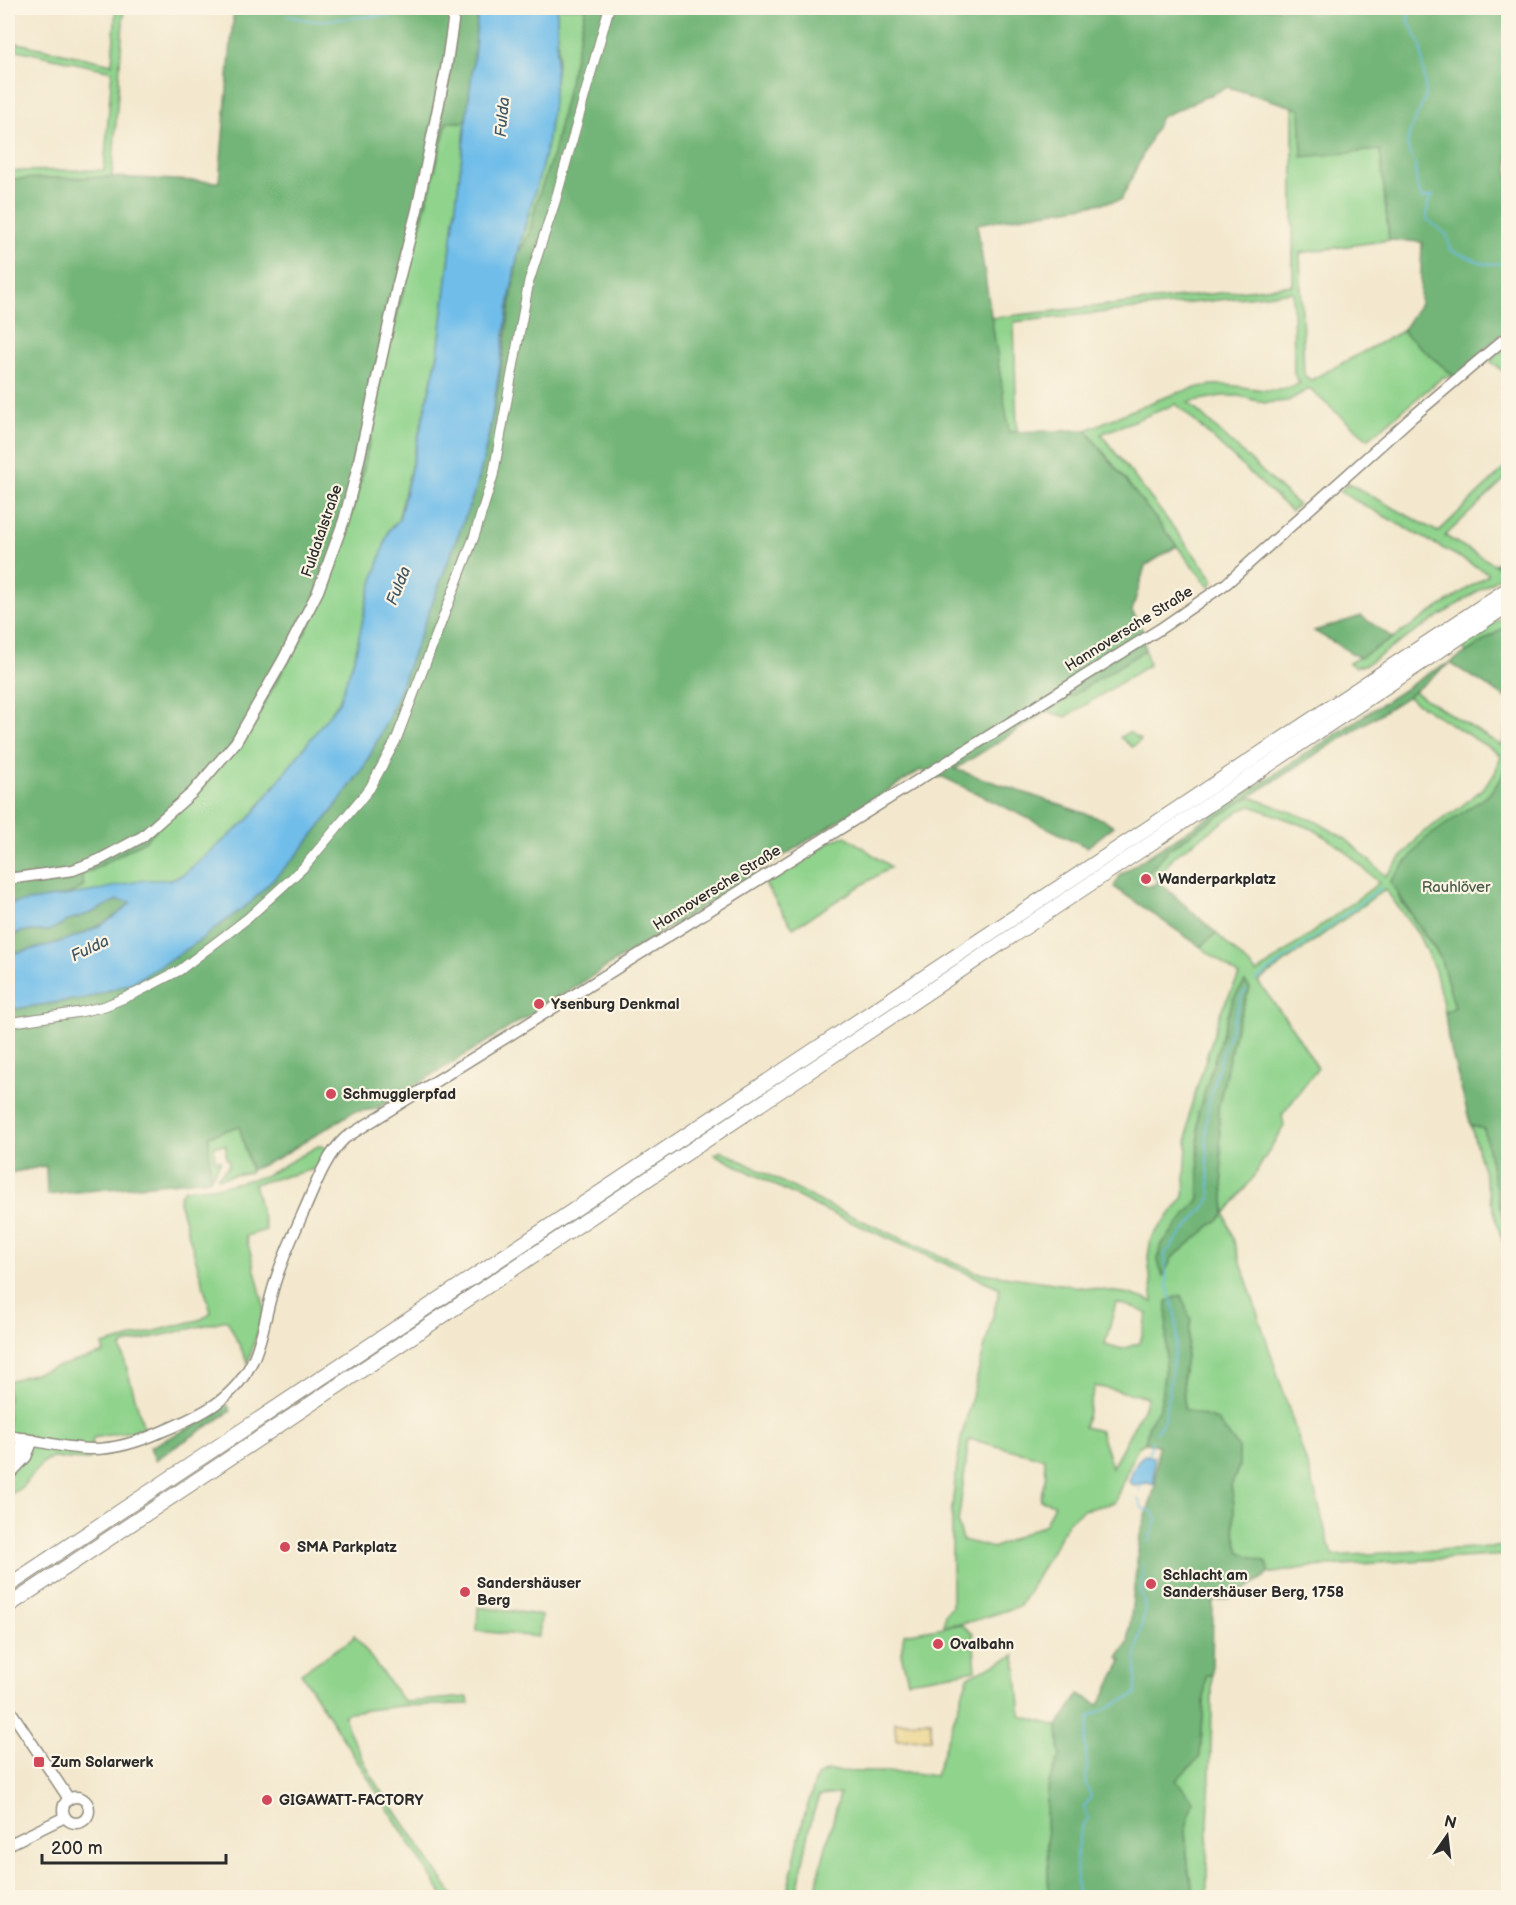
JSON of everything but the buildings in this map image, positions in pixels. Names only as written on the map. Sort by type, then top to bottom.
[{"type":"highway","points":[[8,1586],[1509,588]]},
{"type":"highway","points":[[8,1606],[1509,605]]},
{"type":"main road","name":"Fuldatalstraße","points":[[8,879],[73,870],[99,860],[142,837],[193,792],[236,742],[283,660],[318,591],[344,520],[419,198],[446,69],[455,8]]},
{"type":"main road","name":"Hannoversche Straße","points":[[8,1436],[84,1449],[111,1448],[149,1437],[197,1417],[214,1407],[236,1386],[252,1362],[259,1346],[284,1255],[328,1159],[345,1138],[1217,591],[1410,418],[1509,336]]},
{"type":"main road","points":[[11,1471],[26,1457],[29,1439]]},
{"type":"main road","points":[[8,1445],[13,1455],[11,1471]]},
{"type":"main road","points":[[8,1707],[69,1799]]},
{"type":"main road","points":[[75,1797],[84,1799],[88,1805],[86,1818],[78,1822],[65,1817],[63,1807],[69,1799],[75,1797]]},
{"type":"main road","points":[[8,1845],[65,1817]]},
{"type":"street","points":[[8,1023],[105,1006],[180,970],[248,918],[304,867],[370,788],[396,740],[474,537],[493,476],[520,317],[609,8]]},
{"type":"green space","points":[[116,8],[124,8],[112,177],[8,179],[8,171],[104,170],[112,71],[8,48],[8,41],[112,64]]},
{"type":"green space","points":[[234,8],[478,8],[466,122],[447,122],[395,323],[380,370],[375,415],[362,476],[343,541],[310,623],[242,742],[146,840],[91,871],[81,873],[84,885],[78,890],[60,896],[8,904],[8,179],[112,177],[219,182]]},
{"type":"green space","points":[[557,8],[586,8],[553,154],[536,204],[529,235],[518,254],[547,145],[558,56]]},
{"type":"green space","points":[[586,8],[1508,8],[1508,328],[1455,377],[1402,331],[1420,304],[1422,242],[1389,240],[1380,150],[1302,157],[1300,109],[1228,87],[1161,117],[1121,200],[977,224],[1009,432],[1086,430],[1177,546],[1145,566],[1132,611],[1143,631],[1145,650],[955,769],[1104,820],[1114,826],[1087,847],[943,777],[933,778],[921,770],[376,1109],[353,1112],[278,1158],[251,1170],[239,1126],[209,1136],[210,1179],[47,1195],[46,1166],[8,1173],[8,1010],[86,998],[134,982],[192,946],[251,902],[297,855],[333,810],[365,765],[389,717],[476,488],[496,401],[518,254],[529,235],[536,204],[553,154]]},
{"type":"green space","points":[[1293,106],[1300,108],[1332,154],[1380,150],[1389,240],[1300,253],[1304,375],[1311,380],[1402,331],[1455,377],[1443,377],[1368,439],[1309,389],[1288,401],[1265,403],[1239,396],[1222,396],[1188,402],[1298,505],[1291,511],[1176,404],[1101,434],[1214,580],[1209,587],[1086,430],[1132,410],[1198,387],[1225,385],[1277,390],[1300,383],[1294,374],[1293,292],[1014,322],[1017,432],[1009,433],[991,318],[1293,285]]},
{"type":"green space","points":[[447,121],[466,122],[438,354],[398,521],[389,530],[367,600],[355,656],[339,703],[249,819],[184,874],[8,954],[8,891],[83,878],[81,873],[91,871],[146,840],[242,742],[310,623],[343,541],[362,476],[375,415],[380,370],[395,323]]},
{"type":"green space","points":[[1508,345],[1508,375],[1490,361]]},
{"type":"green space","points":[[1508,465],[1508,476],[1445,536],[1494,564],[1504,574],[1365,665],[1355,667],[1349,663],[1393,638],[1488,573],[1340,492],[1348,483],[1438,532]]},
{"type":"green space","points":[[1508,555],[1508,571],[1504,574],[1494,564]]},
{"type":"green space","points":[[1508,613],[1508,625],[1467,653],[1461,646]]},
{"type":"green space","points":[[1361,616],[1393,638],[1360,658],[1314,631]]},
{"type":"green space","points":[[1508,625],[1508,699],[1450,663]]},
{"type":"green space","points":[[1145,650],[1149,665],[1066,717],[1047,711]]},
{"type":"green space","points":[[1450,663],[1407,697],[1198,829],[1168,850],[1149,872],[1145,872],[1141,882],[1148,887],[1159,882],[1216,933],[1201,947],[1114,887],[1121,874],[1431,672]]},
{"type":"green space","points":[[1414,692],[1502,746],[1508,721],[1508,759],[1501,779],[1489,794],[1467,810],[1398,897],[1440,957],[1455,1007],[1445,1013],[1435,970],[1418,934],[1385,889],[1258,982],[1291,1026],[1318,1068],[1282,1115],[1284,1126],[1252,1179],[1225,1214],[1312,1480],[1332,1556],[1508,1546],[1508,1555],[1310,1567],[1268,1574],[1267,1562],[1240,1553],[1234,1528],[1231,1486],[1239,1466],[1217,1420],[1184,1410],[1183,1377],[1191,1320],[1167,1301],[1166,1357],[1160,1407],[1149,1424],[1145,1443],[1138,1447],[1114,1503],[1083,1510],[1069,1521],[1020,1606],[973,1621],[944,1626],[945,1614],[952,1607],[952,1508],[961,1439],[1000,1288],[822,1209],[714,1154],[722,1151],[825,1204],[976,1272],[1130,1294],[1153,1302],[1148,1257],[1151,1238],[1184,1197],[1189,1113],[1221,1011],[1239,976],[1201,947],[1216,933],[1257,973],[1379,883],[1342,848],[1313,829],[1251,806],[1241,810],[1174,856],[1159,882],[1149,872],[1168,850],[1236,804],[1251,797],[1317,822],[1346,839],[1386,876],[1422,833],[1458,809],[1482,789],[1495,773],[1501,755],[1407,697]],"holes":[[[1250,988],[1236,1027],[1218,1108],[1225,1213],[1172,1258],[1188,1214],[1199,1199],[1198,1113]],[[1116,1303],[1148,1314],[1140,1343],[1122,1349],[1105,1344]],[[1095,1386],[1147,1397],[1112,1467],[1100,1431],[1084,1427]],[[969,1439],[1044,1458],[1046,1475],[1040,1500],[1054,1504],[1045,1524],[993,1548],[963,1540],[958,1524]]]},
{"type":"green space","points":[[1129,732],[1141,740],[1132,747],[1120,737]]},
{"type":"green space","name":"Rauhlöver","points":[[1508,759],[1508,1237],[1484,1129],[1471,1126],[1448,1039],[1445,1013],[1455,1007],[1440,957],[1390,882],[1425,839],[1489,794],[1501,779]]},
{"type":"green space","points":[[846,836],[891,867],[793,928],[765,884],[833,840]]},
{"type":"green space","points":[[117,900],[132,901],[106,922],[74,937],[40,948],[8,954],[8,936],[25,931],[49,931]]},
{"type":"green space","points":[[1245,982],[1250,988],[1236,1027],[1218,1108],[1225,1214],[1172,1258],[1163,1277],[1158,1261],[1160,1246],[1199,1199],[1198,1113],[1233,999]]},
{"type":"green space","points":[[240,1125],[251,1172],[217,1177],[228,1167],[229,1160],[226,1159],[226,1145],[214,1146],[215,1160],[220,1160],[220,1162],[210,1179],[209,1136]]},
{"type":"green space","points":[[1471,1126],[1484,1129],[1508,1237],[1508,1257],[1498,1226]]},
{"type":"green space","points":[[318,1146],[323,1146],[327,1150],[315,1169],[254,1184],[266,1230],[246,1236],[264,1306],[248,1363],[227,1320],[125,1344],[121,1348],[144,1429],[93,1438],[89,1460],[52,1458],[44,1461],[22,1487],[8,1496],[8,1381],[104,1353],[102,1345],[202,1319],[211,1312],[179,1201],[181,1193],[185,1189],[222,1186],[265,1176]]},
{"type":"green space","points":[[1181,1295],[1191,1320],[1183,1377],[1184,1409],[1217,1420],[1239,1448],[1239,1466],[1231,1486],[1234,1528],[1240,1553],[1267,1562],[1268,1574],[1234,1597],[1213,1601],[1212,1675],[1206,1675],[1200,1757],[1176,1780],[1193,1801],[1185,1832],[1189,1873],[1195,1897],[1049,1897],[1046,1816],[1049,1782],[1060,1757],[1058,1726],[1079,1694],[1099,1705],[1122,1661],[1118,1658],[1128,1643],[1140,1535],[1155,1487],[1158,1445],[1145,1443],[1149,1424],[1160,1407],[1166,1357],[1167,1301]]},
{"type":"green space","points":[[227,1404],[231,1411],[155,1460],[150,1447],[203,1421]]},
{"type":"green space","points":[[478,1607],[541,1615],[539,1637],[477,1631]]},
{"type":"green space","name":"Ovalbahn","points":[[961,1624],[973,1634],[976,1670],[908,1681],[901,1654],[904,1634]]},
{"type":"green space","points":[[354,1635],[404,1702],[468,1697],[469,1704],[401,1706],[349,1712],[344,1716],[371,1775],[454,1897],[444,1897],[301,1673],[352,1639]]},
{"type":"green space","points":[[1015,1655],[1021,1716],[1058,1726],[1060,1757],[1049,1782],[1046,1815],[1049,1897],[815,1897],[840,1794],[819,1796],[812,1817],[796,1897],[786,1898],[803,1820],[817,1776],[827,1771],[914,1773],[935,1776],[968,1677]]},
{"type":"green space","points":[[1206,1675],[1212,1675],[1207,1897],[1195,1897],[1189,1873],[1185,1832],[1193,1801],[1175,1780],[1200,1756]]},
{"type":"sand","points":[[931,1721],[931,1739],[896,1740],[895,1722]]},
{"type":"water","name":"Fulda","points":[[478,8],[557,8],[552,110],[544,158],[512,283],[489,430],[476,488],[389,717],[365,765],[333,810],[297,855],[251,902],[192,946],[134,982],[86,998],[8,1010],[8,954],[40,948],[91,930],[120,913],[131,902],[117,900],[49,931],[25,931],[8,936],[8,904],[90,892],[144,880],[171,880],[184,874],[249,819],[339,702],[355,656],[367,600],[389,530],[399,520],[438,354]]},
{"type":"water","points":[[1145,1455],[1154,1457],[1154,1485],[1148,1483],[1133,1485],[1129,1482],[1133,1470]]},
{"type":"waterway","points":[[1406,8],[1410,12],[1408,20],[1421,46],[1426,96],[1410,131],[1407,146],[1415,164],[1417,184],[1422,199],[1433,195],[1428,203],[1427,219],[1447,235],[1450,249],[1455,252],[1485,264],[1508,263]]},
{"type":"waterway","points":[[287,16],[314,21],[391,15]]},
{"type":"waterway","points":[[1255,981],[1382,887]]},
{"type":"waterway","points":[[1156,1433],[1165,1418],[1177,1336],[1175,1312],[1167,1285],[1165,1254],[1211,1199],[1206,1147],[1207,1116],[1222,1055],[1242,995],[1247,990]]},
{"type":"waterway","points":[[1149,1455],[1152,1441]]},
{"type":"waterway","points":[[1139,1490],[1140,1484]]},
{"type":"waterway","points":[[1138,1499],[1143,1509],[1151,1511],[1157,1518],[1148,1543]]},
{"type":"waterway","points":[[1078,1898],[1076,1868],[1078,1844],[1083,1825],[1088,1819],[1084,1807],[1091,1796],[1086,1785],[1085,1742],[1090,1716],[1136,1694],[1136,1656],[1145,1607],[1141,1592],[1144,1563]]},
{"type":"place","name":"Wanderparkplatz","points":[[1146,879]]},
{"type":"place","name":"Ysenburg Denkmal","points":[[539,1004]]},
{"type":"place","name":"Schmugglerpfad","points":[[331,1094]]},
{"type":"place","name":"SMA Parkplatz","points":[[285,1547]]},
{"type":"place","name":"Schlacht am Sandershäuser Berg, 1758","points":[[1151,1584]]},
{"type":"place","name":"Sandershäuser Berg","points":[[465,1592]]},
{"type":"place","name":"Ovalbahn","points":[[938,1644]]},
{"type":"place","name":"Zum Solarwerk","points":[[39,1762]]},
{"type":"place","name":"GIGAWATT-FACTORY","points":[[267,1800]]}]
